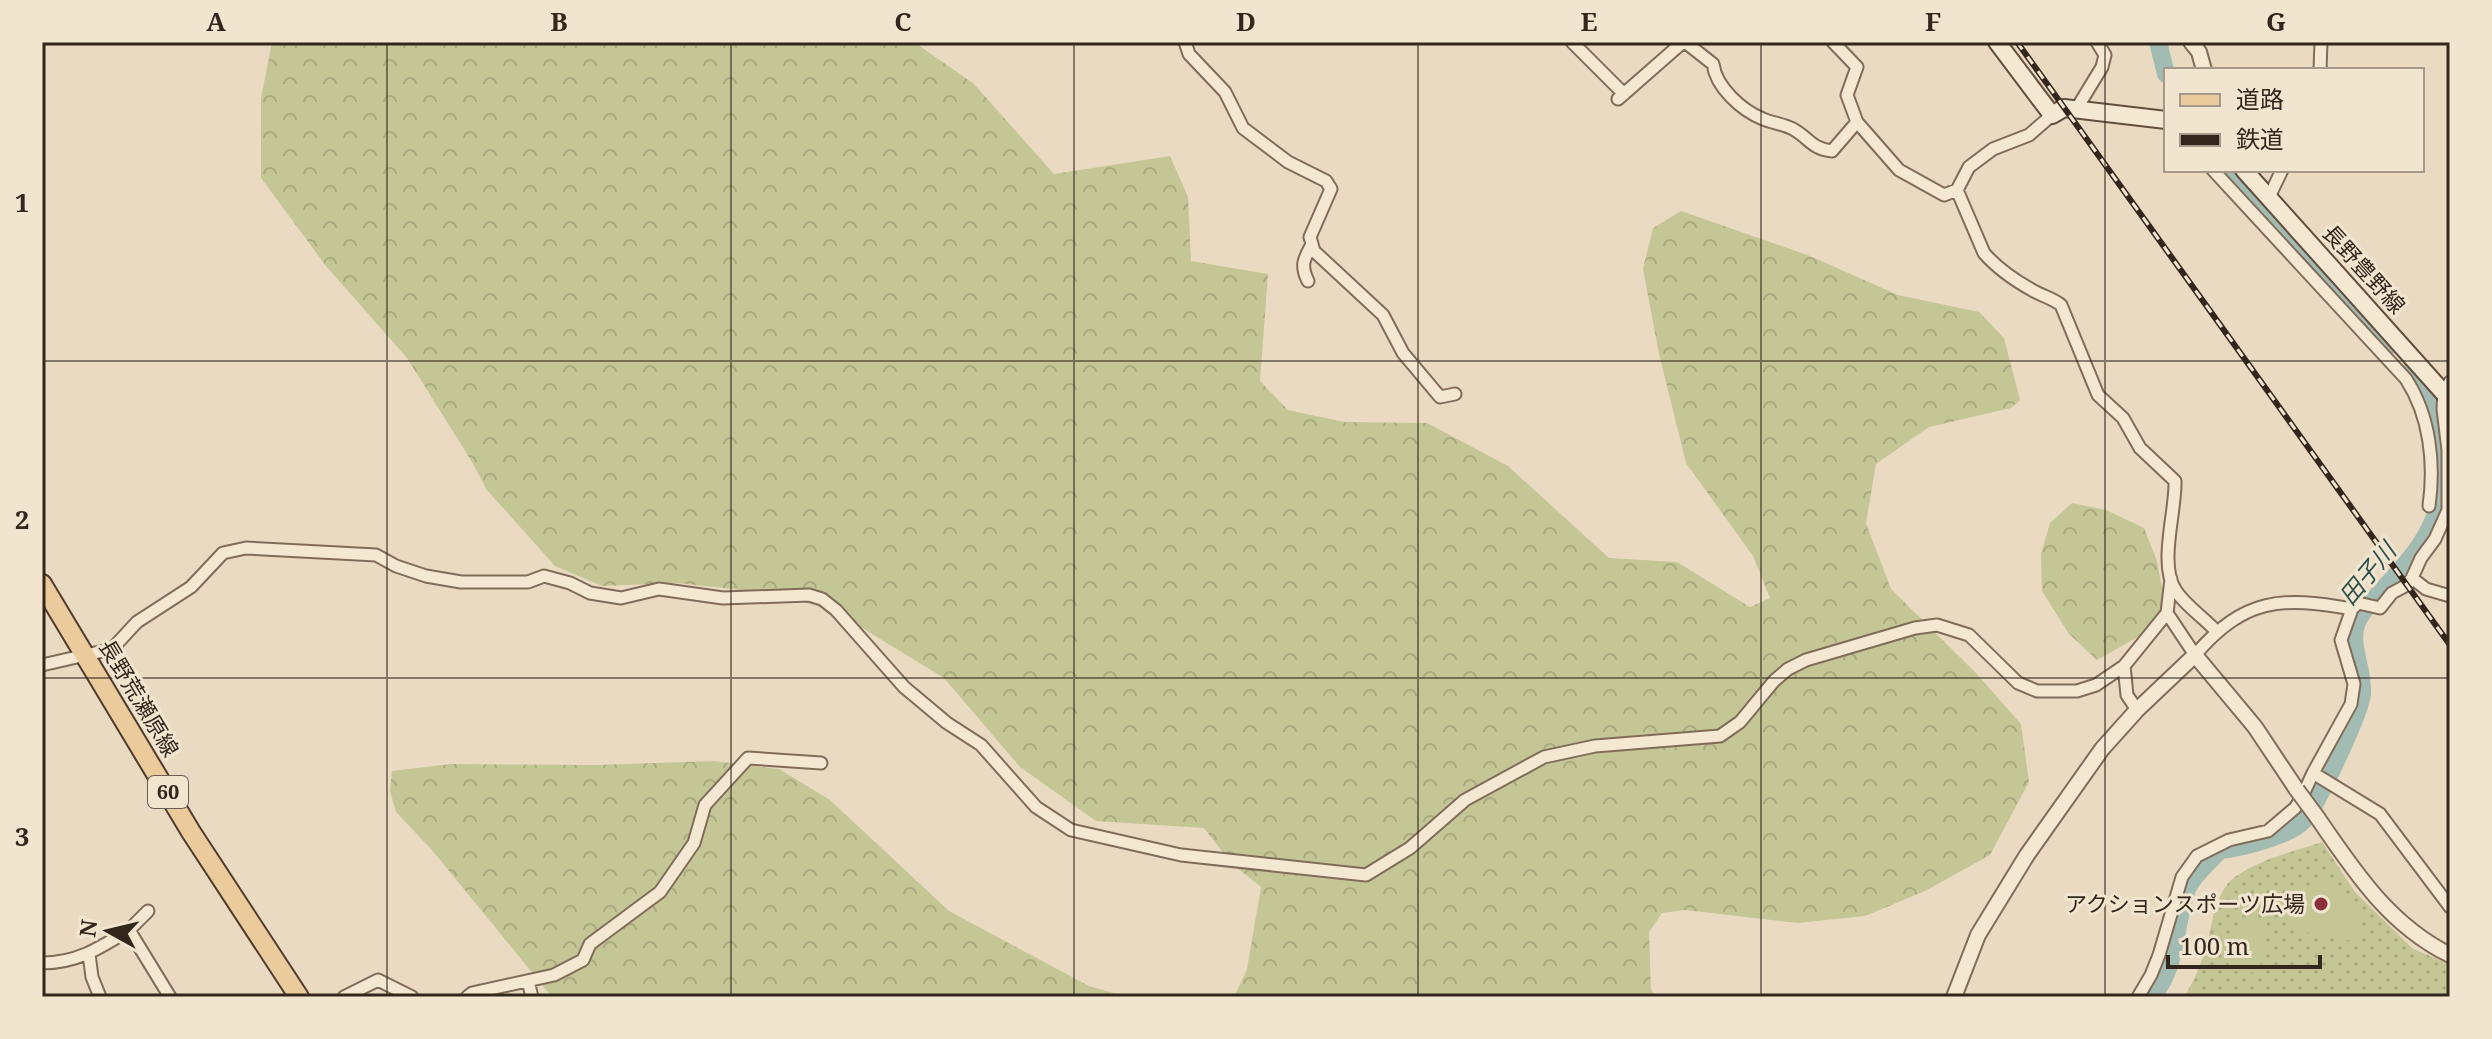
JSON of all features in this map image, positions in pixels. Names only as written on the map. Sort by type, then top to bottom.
[{"type":"main road","points":[[1997,42],[2052,115],[2064,108],[2077,108],[2164,120]]},
{"type":"main road","name":"長野豊野線","points":[[2246,172],[2446,398]]},
{"type":"main road","name":"長野荒瀬原線","points":[[42,584],[191,832],[299,997]]},
{"type":"street","points":[[1185,42],[1189,54],[1225,92],[1243,128],[1288,162],[1326,181],[1331,189],[1310,237],[1314,251],[1383,315],[1403,353],[1440,397],[1455,394]]},
{"type":"street","points":[[1572,42],[1621,96],[1684,42],[1713,64],[1714,73],[1727,94],[1759,118],[1793,129],[1819,150],[1832,151],[1857,122]]},
{"type":"street","points":[[1833,42],[1857,67],[1847,95],[1857,122],[1899,170],[1944,195],[1957,190],[1969,167],[1993,149],[2029,135],[2052,115]]},
{"type":"street","points":[[2077,108],[2102,67],[2105,55],[2097,42]]},
{"type":"street","points":[[2191,42],[2199,52],[2203,68]]},
{"type":"street","points":[[2320,68],[2321,42]]},
{"type":"street","points":[[2215,172],[2406,379],[2418,398],[2423,414],[2430,455],[2432,489],[2429,506]]},
{"type":"street","points":[[2269,197],[2281,172]]},
{"type":"street","points":[[1957,190],[1984,253],[1991,262],[2026,286],[2061,305],[2098,395],[2123,418],[2140,448],[2175,481],[2168,559],[2171,579],[2176,591],[2216,631]]},
{"type":"street","points":[[1308,281],[1302,270],[1302,262],[1312,244]]},
{"type":"street","points":[[2352,318],[2366,305]]},
{"type":"street","points":[[2423,414],[2446,398]]},
{"type":"street","points":[[1954,997],[1978,935],[2027,855],[2102,749],[2216,631],[2259,606],[2307,602],[2380,608],[2392,593],[2407,585],[2435,539],[2448,510],[2446,398]]},
{"type":"street","points":[[2432,489],[2449,489]]},
{"type":"street","points":[[42,665],[112,649],[137,622],[191,587],[223,553],[246,548],[376,555],[426,576],[461,582],[528,582],[544,576],[608,597],[637,596],[659,589],[723,598],[809,595],[822,599],[836,610],[904,687],[947,723],[981,745],[1036,807],[1071,830],[1181,855],[1366,875],[1410,848],[1465,800],[1544,757],[1595,746],[1720,736],[1740,722],[1788,669],[1806,660],[1915,628],[1937,625],[1969,635],[2018,683],[2037,691],[2077,691],[2096,685],[2124,666],[2167,613],[2171,579]]},
{"type":"street","points":[[2412,578],[2426,589],[2450,596]]},
{"type":"street","points":[[2138,997],[2159,955],[2182,877],[2197,856],[2229,840],[2268,831],[2295,808],[2351,704],[2354,684],[2341,640],[2356,606]]},
{"type":"street","points":[[2167,613],[2195,655],[2255,727],[2362,881],[2386,910],[2450,955]]},
{"type":"street","points":[[2124,666],[2127,695],[2137,710]]},
{"type":"street","points":[[467,997],[472,993],[554,975],[583,960],[590,944],[660,892],[694,843],[705,805],[748,758],[821,763]]},
{"type":"street","points":[[2313,773],[2380,814],[2450,907]]},
{"type":"street","points":[[42,963],[60,963],[89,954],[129,930],[148,911]]},
{"type":"street","points":[[129,930],[170,997]]},
{"type":"street","points":[[89,954],[92,977],[100,997]]},
{"type":"street","points":[[344,997],[378,980],[412,997]]},
{"type":"street","points":[[528,981],[532,997]]},
{"type":"green space","points":[[272,42],[914,42],[974,84],[1054,174],[1170,156],[1188,197],[1191,261],[1268,274],[1260,381],[1288,410],[1344,422],[1427,423],[1508,466],[1609,558],[1677,562],[1750,607],[1770,598],[1753,556],[1686,463],[1659,354],[1643,269],[1653,228],[1681,211],[1810,256],[1898,295],[1979,312],[2004,338],[2020,400],[2011,408],[1929,427],[1876,464],[1866,523],[1891,589],[1976,673],[2021,724],[2029,782],[1990,855],[1925,891],[1865,916],[1798,923],[1685,910],[1662,913],[1649,932],[1651,989],[1655,997],[1234,997],[1247,969],[1261,887],[1231,863],[1204,828],[1096,821],[1020,767],[944,678],[836,612],[778,594],[677,583],[602,586],[555,566],[487,490],[407,358],[326,266],[261,178],[261,98]]},
{"type":"green space","points":[[2072,503],[2106,510],[2144,528],[2157,561],[2168,620],[2097,660],[2069,634],[2042,591],[2041,554],[2050,523]]},
{"type":"green space","points":[[714,761],[779,769],[830,800],[949,911],[1089,986],[1127,997],[552,997],[432,850],[396,812],[390,791],[392,771],[451,764],[596,765]]},
{"type":"green space","points":[[2322,842],[2355,892],[2412,948],[2450,965],[2450,997],[2184,997],[2201,963],[2218,901],[2228,884],[2255,865]]},
{"type":"green space","name":"アクションスポーツ広場","points":[[2330,879],[2363,918],[2359,942],[2286,929],[2294,890]]},
{"type":"green space","points":[[2241,921],[2267,924],[2259,973],[2236,971],[2223,958],[2232,932]]},
{"type":"waterway","name":"田子川","points":[[2158,42],[2164,68]]},
{"type":"waterway","name":"田子川","points":[[2233,172],[2358,312],[2392,345]]},
{"type":"waterway","name":"田子川","points":[[2151,997],[2160,986],[2171,960],[2183,903],[2193,879],[2220,850],[2277,836],[2304,820],[2346,738],[2362,694],[2354,639],[2357,622],[2366,607],[2416,551],[2434,519],[2439,503],[2441,463],[2435,420],[2428,390],[2413,366]]},
{"type":"railway","points":[[2017,42],[2450,645]]},
{"type":"place","name":"アクションスポーツ広場","points":[[2321,904]]}]
